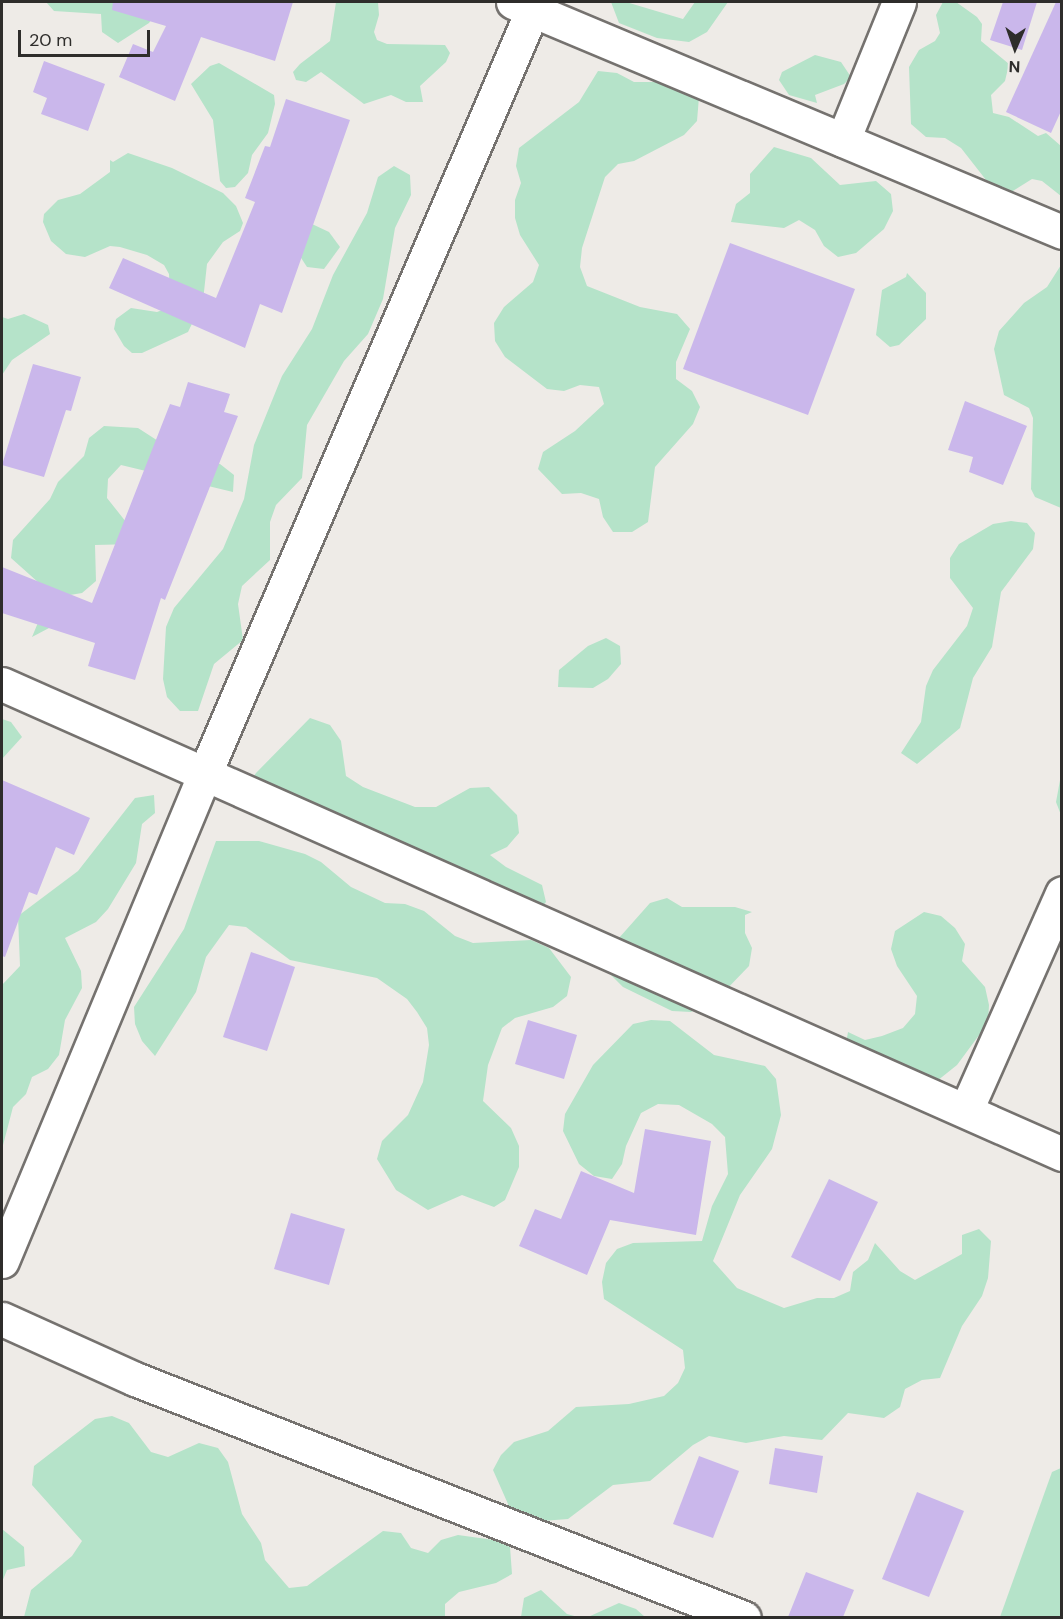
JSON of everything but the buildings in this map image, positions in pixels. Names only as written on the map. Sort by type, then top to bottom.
[{"type":"street","points":[[843,140],[899,2]]},
{"type":"street","points":[[2,1261],[523,5],[1062,232]]},
{"type":"street","points":[[2,684],[1062,1154]]},
{"type":"street","points":[[966,1110],[1062,892]]},
{"type":"street","points":[[2,1319],[135,1379],[744,1617]]},
{"type":"green space","points":[[46,2],[163,2],[149,23],[118,43],[102,32],[101,14],[54,11]]},
{"type":"green space","points":[[336,2],[378,2],[379,15],[374,32],[377,40],[387,44],[445,45],[450,53],[446,62],[420,86],[423,102],[406,102],[391,95],[364,104],[321,72],[306,82],[296,80],[293,72],[330,41]]},
{"type":"green space","points":[[611,2],[626,2],[683,19],[695,2],[728,2],[707,32],[689,42],[657,38],[619,23]]},
{"type":"green space","points":[[943,2],[956,2],[977,17],[982,24],[981,41],[1009,64],[1005,81],[991,95],[993,113],[1009,117],[1038,136],[1046,133],[1061,146],[1061,196],[1042,181],[1032,179],[1008,194],[997,194],[961,148],[945,138],[926,137],[911,124],[909,67],[919,50],[935,41],[940,33],[936,15]]},
{"type":"green space","points":[[815,55],[841,62],[851,77],[844,84],[815,95],[817,103],[789,95],[779,80],[782,72]]},
{"type":"green space","points":[[219,63],[274,95],[275,104],[268,133],[252,155],[248,173],[235,187],[226,188],[220,181],[213,120],[191,84],[210,66]]},
{"type":"green space","points":[[598,71],[617,73],[634,82],[688,82],[699,97],[697,121],[684,135],[634,161],[618,164],[605,177],[582,248],[580,267],[587,286],[640,307],[677,314],[690,329],[676,362],[676,379],[692,391],[700,407],[693,424],[655,467],[648,522],[632,532],[613,532],[603,517],[599,499],[581,493],[562,494],[538,469],[543,452],[575,431],[604,404],[599,387],[580,385],[564,391],[547,389],[505,357],[495,341],[494,323],[504,307],[533,282],[539,265],[520,235],[515,218],[515,200],[521,183],[516,166],[519,148],[579,102]]},
{"type":"green space","points":[[774,147],[811,158],[840,185],[876,181],[891,194],[893,211],[884,229],[856,253],[838,257],[824,246],[815,230],[799,220],[784,228],[731,222],[736,204],[750,193],[750,174]]},
{"type":"green space","points":[[128,153],[172,168],[223,193],[236,206],[243,223],[240,231],[223,242],[207,264],[203,301],[188,332],[142,353],[132,353],[124,346],[114,329],[116,319],[131,308],[157,312],[165,309],[170,300],[169,274],[164,265],[147,255],[120,247],[110,246],[85,257],[66,254],[51,241],[43,222],[44,214],[58,200],[80,194],[110,172],[110,160],[113,162]]},
{"type":"green space","points":[[394,166],[410,175],[411,195],[395,228],[383,299],[368,334],[344,361],[307,425],[302,478],[276,505],[270,522],[270,560],[242,586],[238,604],[243,640],[214,664],[198,711],[180,711],[167,697],[163,679],[166,627],[174,608],[223,549],[244,499],[254,445],[282,376],[312,329],[333,275],[367,213],[378,177]]},
{"type":"green space","points":[[312,224],[329,232],[340,247],[324,269],[307,267],[296,250]]},
{"type":"green space","points":[[1061,265],[1061,508],[1035,497],[1031,489],[1033,418],[1029,408],[1004,395],[994,349],[999,331],[1024,303],[1047,287]]},
{"type":"green space","points":[[907,273],[926,293],[926,319],[899,345],[890,347],[876,335],[882,290],[906,277]]},
{"type":"green space","points":[[24,314],[48,325],[50,334],[12,360],[2,375],[2,317],[8,319]]},
{"type":"green space","points":[[104,426],[138,428],[169,448],[220,464],[234,475],[233,492],[121,465],[108,479],[107,498],[130,527],[135,544],[95,545],[96,581],[82,593],[64,596],[49,628],[32,637],[47,601],[39,583],[11,558],[13,540],[50,499],[58,482],[84,456],[89,438]]},
{"type":"green space","points":[[1011,521],[1027,523],[1035,533],[1033,549],[1001,592],[992,647],[973,678],[960,728],[917,764],[901,753],[921,722],[926,686],[933,670],[967,626],[973,608],[950,578],[950,558],[959,544],[993,524]]},
{"type":"green space","points":[[606,638],[620,646],[621,664],[608,679],[593,688],[558,687],[559,670],[588,646]]},
{"type":"green space","points":[[310,718],[330,725],[341,741],[346,776],[363,787],[415,807],[436,807],[470,788],[489,787],[517,815],[519,833],[507,847],[490,855],[506,867],[542,885],[546,902],[537,913],[293,818],[257,819],[245,806],[246,788],[256,773]]},
{"type":"green space","points":[[2,719],[11,722],[22,737],[2,759]]},
{"type":"green space","points":[[1061,775],[1061,815],[1056,802]]},
{"type":"green space","points":[[154,795],[155,813],[142,824],[136,863],[108,909],[96,922],[65,938],[81,971],[82,988],[65,1020],[59,1055],[48,1069],[32,1077],[26,1094],[13,1107],[2,1149],[2,985],[20,966],[18,916],[78,871],[135,798]]},
{"type":"green space","points":[[216,841],[259,841],[305,854],[321,862],[351,887],[385,903],[405,904],[424,911],[455,936],[473,943],[531,940],[549,948],[571,977],[567,996],[553,1007],[515,1018],[502,1028],[488,1065],[483,1101],[511,1128],[519,1146],[519,1167],[505,1200],[494,1207],[462,1195],[428,1210],[396,1190],[377,1159],[382,1141],[408,1115],[423,1082],[429,1045],[427,1028],[407,999],[377,978],[290,960],[246,927],[229,925],[206,957],[196,992],[155,1056],[142,1041],[135,1024],[134,1007],[184,929]]},
{"type":"green space","points":[[667,898],[682,907],[735,907],[752,912],[745,915],[745,933],[752,948],[749,966],[722,994],[691,1012],[672,1011],[623,987],[609,973],[603,956],[650,903]]},
{"type":"green space","points":[[924,912],[941,916],[955,928],[965,944],[962,961],[985,987],[989,1005],[988,1023],[957,1065],[927,1089],[845,1049],[848,1032],[865,1040],[882,1036],[903,1028],[915,1014],[917,996],[897,966],[891,949],[895,931]]},
{"type":"green space","points":[[651,1020],[670,1021],[714,1055],[765,1066],[776,1079],[781,1115],[772,1149],[740,1195],[713,1261],[737,1288],[784,1308],[817,1298],[834,1298],[850,1291],[853,1272],[868,1260],[875,1243],[900,1271],[915,1280],[962,1254],[962,1235],[979,1229],[991,1241],[988,1278],[982,1296],[962,1326],[940,1378],[922,1380],[905,1389],[900,1407],[884,1418],[848,1413],[822,1440],[784,1436],[746,1443],[709,1436],[693,1445],[650,1481],[613,1485],[568,1519],[529,1522],[512,1513],[493,1470],[501,1455],[514,1442],[548,1431],[576,1407],[629,1404],[664,1396],[678,1383],[685,1368],[683,1350],[604,1299],[602,1282],[606,1263],[617,1249],[633,1243],[702,1241],[712,1206],[728,1174],[725,1137],[712,1124],[679,1105],[658,1104],[641,1113],[626,1146],[622,1164],[612,1179],[594,1176],[579,1164],[563,1131],[565,1114],[593,1065],[633,1024]]},
{"type":"green space","points":[[112,1416],[129,1423],[151,1452],[168,1457],[199,1443],[218,1448],[228,1462],[242,1514],[261,1543],[265,1560],[289,1588],[307,1586],[383,1531],[401,1533],[411,1548],[428,1553],[441,1540],[458,1535],[494,1540],[510,1547],[512,1574],[496,1583],[459,1592],[445,1604],[445,1617],[24,1617],[31,1590],[72,1556],[82,1541],[32,1485],[34,1466],[95,1419]]},
{"type":"green space","points":[[1061,1468],[1061,1617],[1000,1617],[1052,1472]]},
{"type":"green space","points":[[2,1529],[24,1547],[25,1566],[7,1570],[2,1582]]},
{"type":"green space","points":[[541,1590],[567,1614],[578,1617],[521,1617],[524,1598]]},
{"type":"green space","points":[[619,1603],[636,1609],[645,1617],[588,1617]]}]
